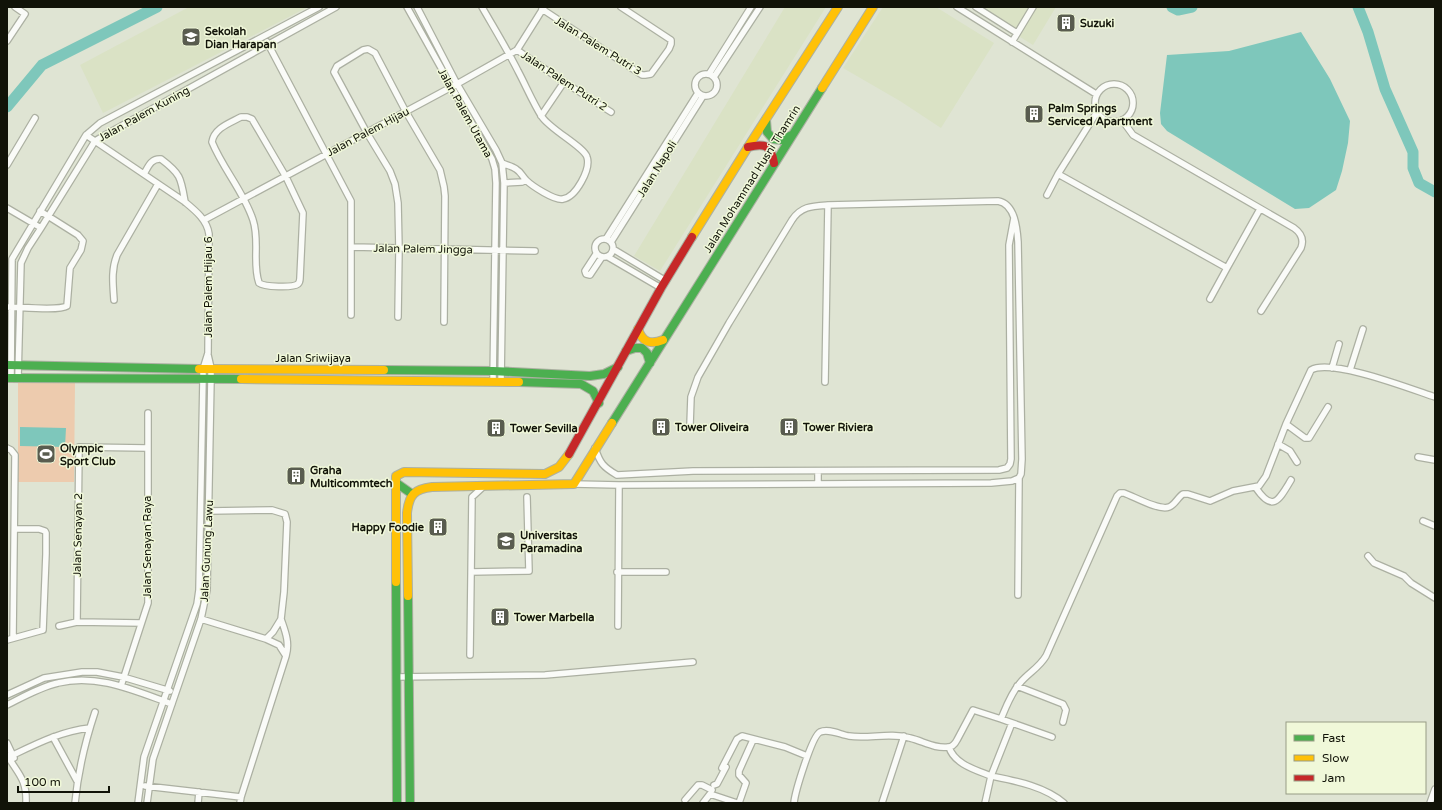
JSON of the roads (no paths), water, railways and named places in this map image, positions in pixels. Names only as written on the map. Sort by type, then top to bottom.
[{"type":"street","points":[[7,41],[25,14],[15,7]]},
{"type":"street","name":"Jalan Palem Kuning","points":[[12,365],[9,307],[12,259],[86,136],[100,123],[319,7]]},
{"type":"street","name":"Jalan Palem Kuning","points":[[12,365],[19,356],[21,263],[40,228],[95,141],[336,7]]},
{"type":"street","name":"Jalan Palem Utama","points":[[407,7],[494,166],[496,183],[493,381]]},
{"type":"street","name":"Jalan Palem Utama","points":[[417,7],[457,84],[493,144],[502,163],[504,183],[501,382]]},
{"type":"street","points":[[482,7],[510,54],[542,116],[554,129],[586,154],[588,158],[586,171],[578,187],[571,195],[563,199],[555,198],[526,180],[522,174],[514,168],[502,163]]},
{"type":"street","name":"Jalan Palem Putri 3","points":[[543,8],[642,74],[651,74],[669,49],[671,40],[621,7]]},
{"type":"street","name":"Jalan Napoli","points":[[711,75],[751,7]]},
{"type":"street","name":"Jalan Napoli","points":[[711,75],[760,7]]},
{"type":"street","name":"Jalan Mohammad Husni Thamrin","points":[[395,482],[397,475],[407,472],[545,474],[559,467],[572,451],[661,288],[748,147],[838,7]]},
{"type":"street","name":"Jalan Mohammad Husni Thamrin","points":[[574,484],[873,7]]},
{"type":"street","points":[[957,7],[1096,94]]},
{"type":"street","points":[[976,7],[1017,33]]},
{"type":"street","points":[[1012,42],[1033,7]]},
{"type":"street","points":[[517,50],[543,8]]},
{"type":"street","points":[[264,37],[351,201],[351,315]]},
{"type":"street","points":[[398,317],[398,203],[395,184],[390,171],[367,133],[334,72],[337,66],[363,50],[368,49],[375,53],[406,112],[437,165],[442,179],[445,196],[444,322]]},
{"type":"street","name":"Jalan Palem Hijau","points":[[204,220],[451,88],[517,50]]},
{"type":"street","name":"Jalan Palem Putri 2","points":[[517,50],[611,112]]},
{"type":"street","name":"Jalan Napoli","points":[[702,74],[711,75],[717,85],[715,91],[709,95],[700,94],[694,86],[695,80],[702,74]]},
{"type":"street","points":[[542,116],[564,82]]},
{"type":"street","points":[[1119,84],[1125,87],[1129,92],[1133,105],[1131,111],[1122,120],[1110,122],[1105,120],[1097,112],[1094,103],[1096,94],[1106,85],[1119,84]]},
{"type":"street","name":"Jalan Napoli","points":[[602,256],[594,248],[596,242],[600,239],[606,239],[700,94]]},
{"type":"street","name":"Jalan Napoli","points":[[611,242],[700,94]]},
{"type":"street","points":[[1047,195],[1058,174],[1097,112]]},
{"type":"street","points":[[247,116],[252,120],[286,177],[303,213],[300,282],[297,285],[262,286],[260,283],[256,268],[257,243],[255,227],[245,199],[212,142],[214,134],[220,129],[242,117],[247,116]]},
{"type":"street","points":[[7,165],[35,118]]},
{"type":"street","points":[[766,119],[766,129],[768,135],[773,139],[779,141],[785,140],[793,135]]},
{"type":"street","points":[[1122,120],[1133,135],[1298,230],[1302,237],[1302,244],[1298,254],[1261,311]]},
{"type":"street","points":[[86,136],[185,202],[204,220]]},
{"type":"street","points":[[748,147],[761,145],[766,146],[773,155],[774,163]]},
{"type":"street","points":[[144,174],[153,161],[161,159],[174,169],[181,179],[185,202]]},
{"type":"street","points":[[1058,174],[1227,268]]},
{"type":"street","points":[[504,183],[522,182],[526,180]]},
{"type":"street","points":[[114,300],[112,271],[117,255],[158,184]]},
{"type":"street","points":[[690,426],[691,397],[698,377],[729,323],[798,212],[806,207],[828,205],[1004,203],[1009,206],[1014,218],[1018,242],[1022,459],[1021,474],[1019,478],[1018,594]]},
{"type":"street","points":[[825,382],[828,205]]},
{"type":"street","points":[[7,208],[40,228]]},
{"type":"street","points":[[1210,299],[1260,208]]},
{"type":"street","points":[[9,307],[63,308],[67,306],[70,268],[84,243],[82,238],[78,235],[40,211]]},
{"type":"street","points":[[596,448],[600,461],[607,469],[617,474],[692,471],[999,470],[1009,468],[1011,459],[1009,245],[1010,230],[1014,218]]},
{"type":"street","name":"Jalan Palem Hijau 6","points":[[204,220],[208,227],[209,234],[207,368]]},
{"type":"street","points":[[606,239],[611,242],[613,249],[666,281]]},
{"type":"street","name":"Jalan Palem Jingga","points":[[352,247],[494,250]]},
{"type":"street","points":[[602,256],[612,253],[613,249]]},
{"type":"street","points":[[494,250],[535,251]]},
{"type":"street","points":[[602,256],[661,288]]},
{"type":"street","points":[[638,329],[641,337],[648,343],[656,343],[663,340]]},
{"type":"street","points":[[1350,370],[1364,329]]},
{"type":"street","points":[[1332,368],[1339,344]]},
{"type":"street","points":[[626,351],[636,347],[644,348],[648,352],[650,363]]},
{"type":"street","points":[[12,365],[12,378]]},
{"type":"street","name":"Jalan Sriwijaya","points":[[12,365],[207,368],[501,368],[590,376],[604,374],[618,368]]},
{"type":"street","points":[[1001,719],[1017,686],[1038,667],[1046,656],[1113,502],[1119,494],[1126,494],[1154,505],[1167,508],[1172,506],[1183,494],[1188,494],[1210,501],[1233,491],[1256,488],[1261,485],[1286,424],[1311,370],[1316,367],[1350,370],[1435,397]]},
{"type":"street","points":[[207,368],[207,383]]},
{"type":"street","points":[[207,368],[207,383]]},
{"type":"street","name":"Jalan Sriwijaya","points":[[12,378],[207,383],[493,381],[581,384],[593,391],[599,403]]},
{"type":"street","name":"Jalan Gunung Lawu","points":[[147,803],[148,786],[153,758],[201,619],[207,590],[209,511],[207,383]]},
{"type":"street","name":"Jalan Gunung Lawu","points":[[138,803],[144,757],[197,604],[199,590],[207,383]]},
{"type":"street","points":[[1286,424],[1306,438],[1310,438],[1328,408]]},
{"type":"street","name":"Jalan Senayan Raya","points":[[121,686],[148,603],[148,414]]},
{"type":"street","points":[[1278,444],[1290,451],[1297,462]]},
{"type":"street","name":"Jalan Senayan 2","points":[[77,622],[79,447],[147,448]]},
{"type":"street","points":[[9,449],[14,455],[15,529],[13,638]]},
{"type":"street","points":[[1418,456],[1435,460]]},
{"type":"street","points":[[818,471],[818,484]]},
{"type":"street","points":[[410,803],[407,513],[408,502],[412,494],[417,489],[432,487],[574,484],[990,483],[1012,481],[1019,478]]},
{"type":"street","points":[[1256,488],[1265,499],[1274,502],[1277,501],[1282,495],[1291,480]]},
{"type":"street","points":[[395,482],[412,494]]},
{"type":"street","points":[[395,482],[397,803]]},
{"type":"street","points":[[618,626],[617,572],[619,485]]},
{"type":"street","points":[[470,655],[472,497],[484,486]]},
{"type":"street","points":[[471,572],[529,571],[527,497]]},
{"type":"street","points":[[209,511],[272,510],[285,514],[287,522],[284,592],[280,619],[274,632],[266,639]]},
{"type":"street","points":[[1423,521],[1435,526]]},
{"type":"street","points":[[7,640],[43,630],[46,533],[39,528],[15,529]]},
{"type":"street","points":[[1368,556],[1374,563],[1404,576],[1411,583],[1435,598]]},
{"type":"street","points":[[617,572],[666,572]]},
{"type":"street","points":[[201,619],[266,639],[279,645],[286,656]]},
{"type":"street","points":[[140,785],[199,792],[240,800],[288,648],[288,640],[280,619]]},
{"type":"street","points":[[59,626],[77,622],[141,622]]},
{"type":"street","points":[[396,677],[545,675],[693,662]]},
{"type":"street","points":[[7,695],[44,678],[73,673],[97,672],[123,677],[176,693]]},
{"type":"street","points":[[73,673],[73,681]]},
{"type":"street","points":[[7,705],[48,686],[59,682],[73,681],[104,682],[121,686],[172,704]]},
{"type":"street","points":[[1017,686],[1063,704],[1066,710],[1063,722]]},
{"type":"street","points":[[794,803],[807,756],[817,735],[822,732],[829,731],[855,737],[904,736],[935,746],[949,747],[957,740],[973,710],[1012,722],[1052,737]]},
{"type":"street","points":[[75,803],[77,782],[95,712]]},
{"type":"street","points":[[985,803],[991,776],[1012,722]]},
{"type":"street","points":[[9,757],[68,731],[90,728]]},
{"type":"street","points":[[703,803],[717,784],[726,767],[723,766],[737,739],[744,736],[753,740],[785,747],[807,756]]},
{"type":"street","points":[[882,803],[904,736]]},
{"type":"street","points":[[53,737],[77,782]]},
{"type":"street","points":[[685,800],[692,790],[698,785],[702,785],[713,788],[738,803],[746,783],[739,775],[739,771],[753,740]]},
{"type":"street","points":[[7,743],[9,757],[17,768],[25,786],[25,803]]},
{"type":"street","points":[[949,747],[952,753],[967,766],[991,776],[1031,785],[1053,795],[1064,803]]},
{"type":"street","points":[[1430,803],[1435,789]]},
{"type":"street","points":[[198,803],[199,792]]},
{"type":"water","points":[[1301,32],[1330,79],[1350,121],[1348,143],[1336,190],[1309,208],[1295,209],[1167,131],[1161,124],[1160,113],[1167,55],[1229,51]]},
{"type":"water","points":[[20,427],[66,428],[65,447],[20,446]]},
{"type":"waterway","points":[[7,107],[42,65],[157,7]]},
{"type":"waterway","points":[[1172,7],[1178,10],[1192,7]]},
{"type":"waterway","points":[[1358,7],[1368,32],[1385,89],[1413,152],[1413,168],[1419,183],[1435,192]]},
{"type":"place","name":"Suzuki","points":[[1066,23]]},
{"type":"place","name":"Sekolah Dian Harapan","points":[[191,37]]},
{"type":"place","name":"Palm Springs Serviced Apartment","points":[[1034,114]]},
{"type":"place","name":"Tower Oliveira","points":[[661,427]]},
{"type":"place","name":"Tower Riviera","points":[[789,427]]},
{"type":"place","name":"Tower Sevilla","points":[[496,428]]},
{"type":"place","name":"Olympic Sport Club","points":[[46,454]]},
{"type":"place","name":"Graha Multicommtech","points":[[296,476]]},
{"type":"place","name":"Happy Foodie","points":[[438,527]]},
{"type":"place","name":"Universitas Paramadina","points":[[506,541]]},
{"type":"place","name":"Tower Marbella","points":[[500,617]]}]
